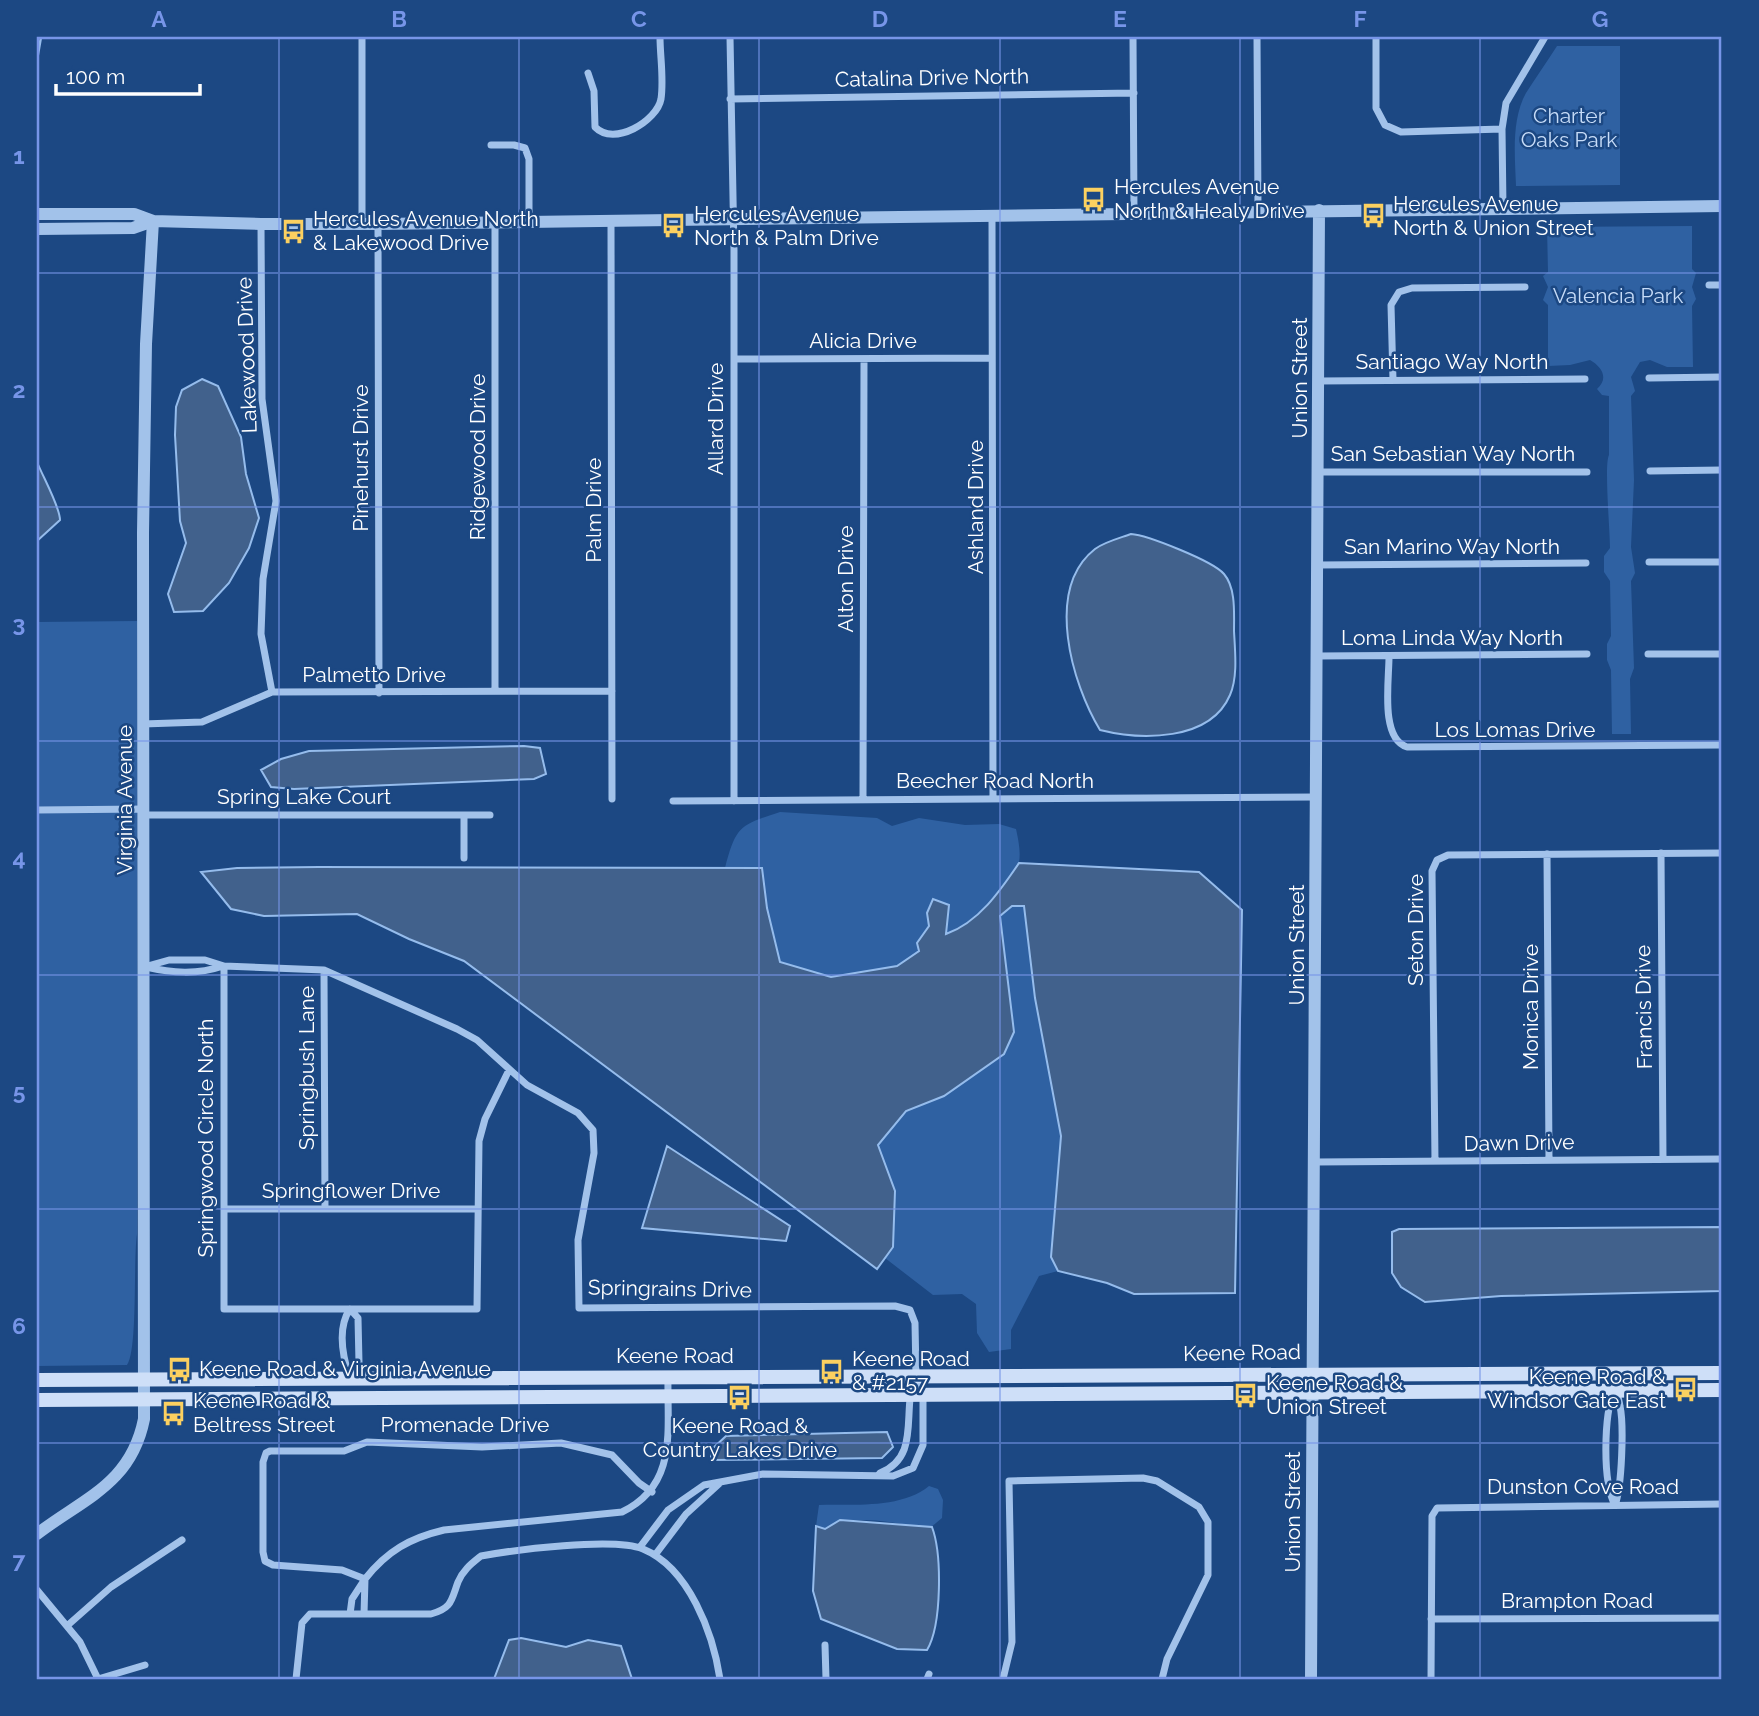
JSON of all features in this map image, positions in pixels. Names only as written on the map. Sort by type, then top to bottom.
[{"type":"main road","points":[[1146,1393],[1191,1385],[1292,1384],[1313,1373]]},
{"type":"main road","name":"Keene Road","points":[[37,1380],[1528,1373]]},
{"type":"main road","points":[[1313,1392],[1320,1386],[1335,1381],[1486,1381],[1528,1373],[1722,1373]]},
{"type":"main road","points":[[145,1399],[151,1392],[166,1388],[270,1387],[307,1379]]},
{"type":"main road","points":[[37,1391],[123,1391],[139,1386],[146,1380]]},
{"type":"main road","name":"Keene Road","points":[[37,1400],[1722,1390]]},
{"type":"street","points":[[362,37],[362,224]]},
{"type":"street","points":[[588,74],[594,91],[596,127],[601,134],[610,136],[631,131],[654,111],[661,99],[660,37]]},
{"type":"street","name":"Allard Drive","points":[[730,37],[734,359],[734,801]]},
{"type":"street","points":[[1133,37],[1134,213]]},
{"type":"street","points":[[1257,37],[1258,211]]},
{"type":"street","points":[[1377,37],[1376,108],[1385,125],[1401,132],[1502,129]]},
{"type":"street","points":[[1503,208],[1502,129],[1506,103],[1545,37]]},
{"type":"street","name":"Catalina Drive North","points":[[730,99],[1133,93]]},
{"type":"street","points":[[491,145],[525,148],[529,159],[529,222]]},
{"type":"street","points":[[37,214],[134,214],[153,221],[378,224],[1722,206]]},
{"type":"street","name":"Union Street","points":[[1311,1679],[1316,1162],[1319,210]]},
{"type":"street","name":"Ashland Drive","points":[[992,215],[993,799]]},
{"type":"street","name":"Palm Drive","points":[[611,220],[612,799]]},
{"type":"street","points":[[37,229],[133,228],[153,221]]},
{"type":"street","name":"Virginia Avenue","points":[[37,1534],[100,1491],[122,1470],[141,1434],[145,1399],[143,724],[146,344],[153,221]]},
{"type":"street","name":"Ridgewood Drive","points":[[495,223],[495,691]]},
{"type":"street","name":"Lakewood Drive","points":[[261,224],[262,399],[276,501],[263,579],[261,634],[272,692]]},
{"type":"street","name":"Pinehurst Drive","points":[[378,224],[379,693]]},
{"type":"street","points":[[1709,285],[1722,285]]},
{"type":"street","points":[[1392,380],[1391,305],[1399,292],[1412,288],[1525,287]]},
{"type":"street","name":"Alicia Drive","points":[[734,359],[992,358]]},
{"type":"street","name":"Alton Drive","points":[[863,799],[864,359]]},
{"type":"street","points":[[1648,378],[1722,377]]},
{"type":"street","name":"Santiago Way North","points":[[1319,381],[1585,379]]},
{"type":"street","points":[[1650,471],[1722,470]]},
{"type":"street","name":"San Sebastian Way North","points":[[1319,472],[1587,472]]},
{"type":"street","points":[[1649,562],[1722,562]]},
{"type":"street","name":"San Marino Way North","points":[[1318,565],[1586,564]]},
{"type":"street","name":"Loma Linda Way North","points":[[1318,656],[1587,654]]},
{"type":"street","points":[[1648,654],[1722,654]]},
{"type":"street","name":"Los Lomas Drive","points":[[1389,657],[1389,728],[1394,741],[1406,747],[1722,746]]},
{"type":"street","name":"Palmetto Drive","points":[[143,724],[202,722],[272,692],[611,691]]},
{"type":"street","name":"Beecher Road North","points":[[673,801],[1317,797]]},
{"type":"street","name":"Spring Lake Court","points":[[37,810],[490,815]]},
{"type":"street","points":[[464,815],[464,858]]},
{"type":"street","name":"Francis Drive","points":[[1661,853],[1663,1159]]},
{"type":"street","name":"Seton Drive","points":[[1435,1161],[1434,864],[1448,855],[1722,853]]},
{"type":"street","name":"Monica Drive","points":[[1547,854],[1549,1160]]},
{"type":"street","name":"Springrains Drive","points":[[144,967],[169,960],[205,960],[224,966],[324,970],[457,1029],[477,1041],[527,1085],[578,1113],[593,1129],[594,1153],[578,1240],[579,1308],[903,1307],[913,1315],[915,1323],[916,1376]]},
{"type":"street","name":"Springrains Drive","points":[[144,967],[169,972],[205,972],[224,966]]},
{"type":"street","name":"Springwood Circle North","points":[[224,966],[224,1309],[350,1309]]},
{"type":"street","name":"Springbush Lane","points":[[324,970],[324,1208]]},
{"type":"street","points":[[350,1309],[477,1309],[479,1141],[485,1119],[509,1070]]},
{"type":"street","name":"Dawn Drive","points":[[1316,1162],[1722,1159]]},
{"type":"street","name":"Springflower Drive","points":[[224,1209],[478,1209]]},
{"type":"street","points":[[350,1309],[342,1319],[344,1363],[351,1379]]},
{"type":"street","points":[[350,1309],[358,1318],[359,1363],[351,1379]]},
{"type":"street","points":[[1614,1373],[1614,1390],[1620,1406],[1620,1491],[1615,1505]]},
{"type":"street","points":[[640,1548],[662,1517],[692,1491],[720,1483],[763,1474],[900,1475],[918,1462],[923,1445],[923,1394],[916,1376]]},
{"type":"street","points":[[876,1475],[894,1465],[907,1448],[908,1395],[916,1376]]},
{"type":"street","points":[[351,1614],[352,1599],[379,1561],[398,1546],[420,1536],[456,1528],[603,1516],[638,1504],[652,1492],[663,1471],[668,1377]]},
{"type":"street","points":[[1614,1390],[1608,1406],[1608,1491],[1615,1505]]},
{"type":"street","name":"Promenade Drive","points":[[365,1579],[342,1570],[273,1565],[265,1561],[263,1462],[266,1453],[344,1451],[367,1442],[482,1447],[561,1443],[612,1455],[639,1483],[652,1492]]},
{"type":"street","points":[[1003,1679],[1012,1642],[1009,1482],[1150,1479],[1205,1513],[1208,1522],[1208,1575],[1167,1659],[1162,1679]]},
{"type":"street","points":[[655,1555],[676,1527],[720,1483]]},
{"type":"street","name":"Dunston Cove Road","points":[[1431,1619],[1432,1516],[1443,1506],[1722,1504]]},
{"type":"street","points":[[662,1517],[676,1527]]},
{"type":"street","points":[[68,1625],[111,1587],[182,1540]]},
{"type":"street","points":[[296,1679],[305,1617],[316,1613],[430,1614],[445,1610],[454,1602],[458,1582],[467,1567],[481,1556],[607,1544],[640,1548],[655,1555],[681,1582],[694,1602],[713,1647],[720,1679]]},
{"type":"street","points":[[364,1614],[365,1579]]},
{"type":"street","points":[[37,1590],[68,1625],[90,1658],[98,1679],[145,1665]]},
{"type":"street","name":"Brampton Road","points":[[1431,1619],[1722,1618]]},
{"type":"street","points":[[1431,1619],[1431,1679]]},
{"type":"street","points":[[825,1644],[826,1679]]},
{"type":"green space","name":"Charter Oaks Park","points":[[1557,46],[1620,46],[1620,185],[1516,186],[1515,139],[1521,104]]},
{"type":"green space","name":"Valencia Park","points":[[1692,226],[1692,269],[1696,273],[1692,287],[1696,299],[1692,306],[1693,367],[1667,367],[1650,360],[1640,362],[1631,377],[1635,391],[1631,396],[1634,480],[1631,547],[1635,573],[1631,581],[1634,668],[1630,679],[1631,734],[1612,734],[1611,670],[1607,660],[1607,644],[1611,636],[1610,581],[1604,572],[1604,556],[1610,548],[1607,484],[1609,396],[1602,395],[1597,389],[1603,377],[1598,366],[1590,360],[1570,365],[1548,366],[1548,305],[1543,300],[1548,287],[1543,276],[1548,272],[1547,227]]},
{"type":"green space","points":[[137,621],[137,1234],[133,1342],[127,1365],[37,1366],[37,622]]},
{"type":"green space","points":[[780,812],[877,818],[892,826],[919,818],[965,825],[999,824],[1016,829],[1019,862],[1008,883],[989,904],[946,934],[927,913],[929,926],[917,943],[919,951],[897,966],[831,977],[780,962],[767,908],[762,868],[725,868],[733,843],[742,829],[756,820]]},
{"type":"green space","points":[[1012,906],[1024,906],[1035,998],[1061,1136],[1051,1257],[1058,1271],[1039,1276],[1011,1330],[1011,1349],[989,1352],[977,1333],[976,1304],[962,1294],[933,1295],[885,1258],[894,1233],[894,1218],[877,1145],[906,1111],[944,1096],[1014,1032],[1000,916]]},
{"type":"green space","points":[[929,1486],[938,1489],[943,1500],[942,1518],[930,1528],[863,1520],[825,1529],[816,1526],[819,1505],[891,1502],[905,1499]]},
{"type":"shaded area","points":[[202,379],[218,386],[241,437],[246,474],[259,518],[249,548],[229,583],[203,611],[174,612],[168,594],[186,543],[180,521],[176,407],[182,390]]},
{"type":"shaded area","points":[[37,462],[60,520],[37,541]]},
{"type":"shaded area","points":[[1131,534],[1165,544],[1207,562],[1224,574],[1231,586],[1234,601],[1233,688],[1220,710],[1207,722],[1172,734],[1134,735],[1100,730],[1080,688],[1073,663],[1067,612],[1070,588],[1079,566],[1095,549]]},
{"type":"shaded area","points":[[524,746],[540,748],[546,774],[534,779],[294,789],[271,787],[261,770],[281,759],[309,751]]},
{"type":"shaded area","points":[[1019,863],[1199,872],[1242,910],[1235,1293],[1134,1294],[1107,1283],[1058,1271],[1051,1257],[1061,1136],[1035,998],[1024,906],[1012,906],[1000,916],[1014,1032],[1004,1054],[944,1096],[906,1111],[878,1145],[895,1191],[893,1247],[877,1269],[464,961],[357,914],[264,916],[231,909],[201,872],[237,868],[319,867],[762,868],[767,908],[780,962],[831,977],[897,966],[919,951],[917,943],[929,926],[927,913],[933,899],[949,905],[946,934],[979,914]]},
{"type":"shaded area","points":[[667,1146],[790,1226],[786,1241],[642,1228]]},
{"type":"shaded area","points":[[1722,1227],[1722,1291],[1501,1296],[1425,1302],[1401,1287],[1392,1273],[1392,1232],[1399,1229]]},
{"type":"shaded area","points":[[887,1432],[893,1447],[882,1458],[711,1460],[711,1450],[726,1436]]},
{"type":"shaded area","points":[[840,1520],[932,1527],[938,1554],[939,1589],[936,1624],[927,1650],[897,1649],[821,1619],[813,1591],[816,1526],[825,1529]]},
{"type":"shaded area","points":[[521,1638],[566,1647],[588,1640],[621,1646],[632,1679],[494,1679],[509,1640]]},
{"type":"waterway","points":[[37,60],[41,37]]},
{"type":"place","name":"Hercules Avenue North & Healy Drive","points":[[1094,199]]},
{"type":"place","name":"Hercules Avenue North & Union Street","points":[[1373,216]]},
{"type":"place","name":"Hercules Avenue North & Palm Drive","points":[[674,226]]},
{"type":"place","name":"Hercules Avenue North & Lakewood Drive","points":[[293,231]]},
{"type":"place","name":"Keene Road & Virginia Avenue","points":[[179,1369]]},
{"type":"place","name":"Keene Road & #2157","points":[[832,1371]]},
{"type":"place","name":"Keene Road & Windsor Gate East","points":[[1686,1389]]},
{"type":"place","name":"Keene Road & Union Street","points":[[1246,1395]]},
{"type":"place","name":"Keene Road & Country Lakes Drive","points":[[740,1397]]},
{"type":"place","name":"Keene Road & Beltress Street","points":[[173,1413]]}]
